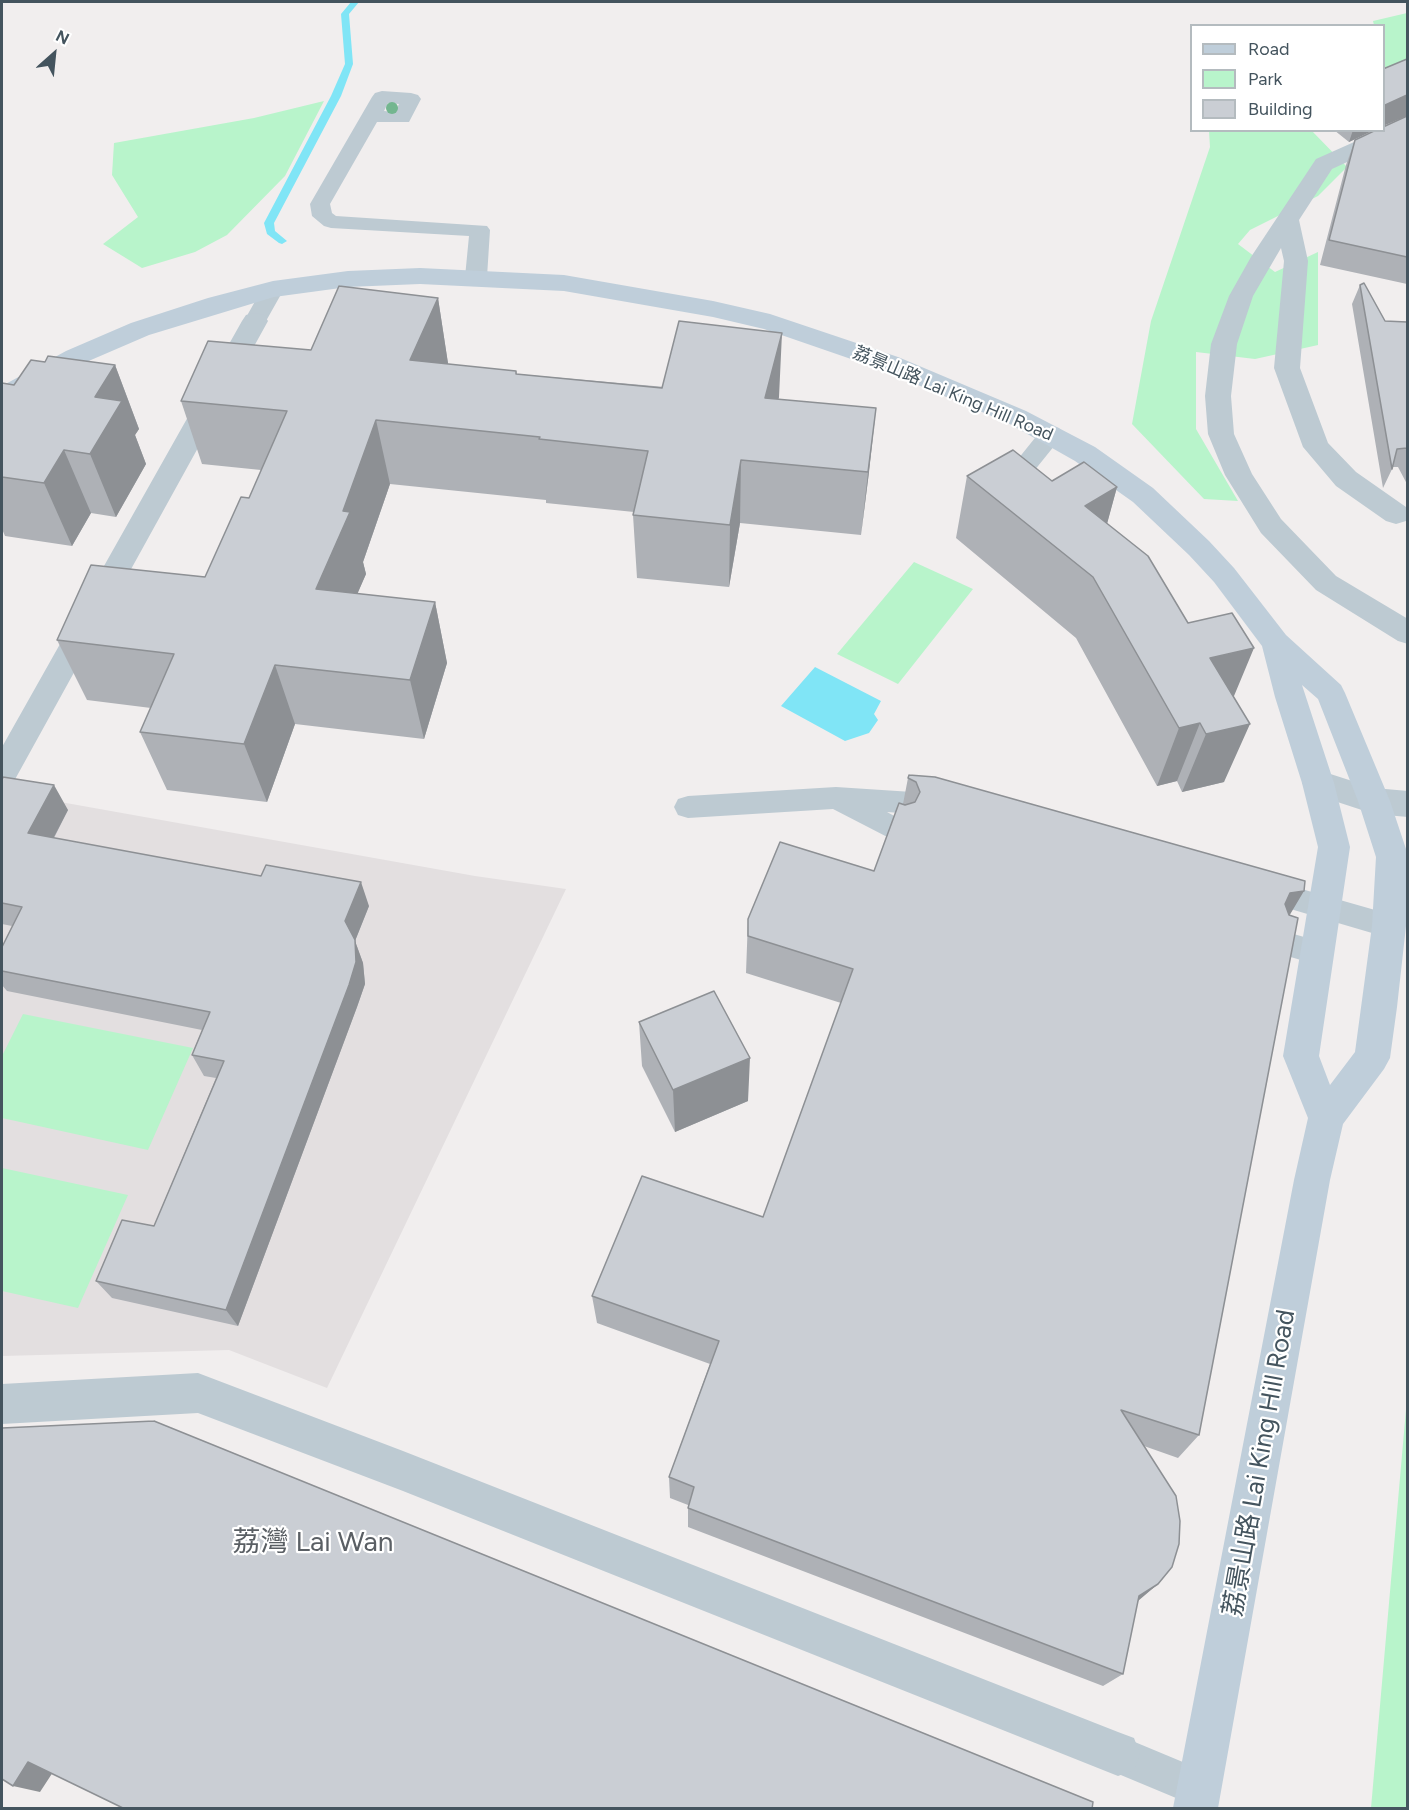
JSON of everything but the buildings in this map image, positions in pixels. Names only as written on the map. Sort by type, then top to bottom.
[{"type":"main road","name":"荔景山路 Lai King Hill Road","points":[[2,397],[75,357],[140,329],[273,289],[348,279],[420,276],[476,277],[585,285],[712,309],[770,322],[889,363],[1017,417],[1085,454],[1143,495],[1173,522],[1224,575],[1276,643],[1330,693],[1374,801],[1392,856],[1389,926],[1379,1018],[1372,1058],[1326,1118],[1310,1192],[1198,1799]]},
{"type":"main road","name":"荔景山路 Lai King Hill Road","points":[[1276,643],[1290,697],[1318,783],[1334,847],[1301,1056],[1326,1118]]},
{"type":"main road","points":[[1334,847],[1374,801]]},
{"type":"street","points":[[1407,125],[1324,164],[1263,257],[1241,296],[1224,344],[1218,396],[1221,434],[1239,475],[1270,526],[1326,583],[1407,633]]},
{"type":"street","points":[[1288,221],[1296,261],[1287,368],[1316,447],[1346,479],[1396,514]]},
{"type":"street","points":[[2,774],[255,321]]},
{"type":"street","points":[[1318,783],[1374,801],[1407,804]]},
{"type":"street","points":[[2,1404],[198,1393],[426,1479],[1118,1754]]},
{"type":"lane","points":[[372,116],[320,204],[322,216],[331,222],[480,230],[476,277]]},
{"type":"lane","points":[[255,321],[273,289]]},
{"type":"lane","points":[[1026,465],[1052,434]]},
{"type":"lane","points":[[836,798],[897,831]]},
{"type":"lane","points":[[688,807],[836,798],[970,806]]},
{"type":"lane","points":[[1244,884],[1389,926]]},
{"type":"lane","points":[[1280,942],[1318,953]]},
{"type":"lane","points":[[1118,1754],[1198,1799]]},
{"type":"shaded area","points":[[10,793],[475,876],[566,889],[327,1388],[229,1350],[2,1356],[2,809]]},
{"type":"green space","points":[[1407,13],[1407,72],[1385,79],[1385,24],[1374,24],[1373,21]]},
{"type":"green space","points":[[324,101],[285,176],[227,235],[195,252],[142,268],[103,244],[138,217],[112,175],[114,143],[254,118]]},
{"type":"green space","points":[[1209,132],[1313,132],[1347,167],[1318,196],[1250,230],[1238,244],[1275,272],[1318,252],[1318,345],[1255,359],[1196,352],[1196,429],[1238,501],[1204,499],[1132,424],[1151,321],[1210,147]]},
{"type":"green space","points":[[914,562],[973,589],[898,684],[837,654]]},
{"type":"green space","points":[[23,1014],[193,1048],[148,1150],[2,1118],[2,1056]]},
{"type":"green space","points":[[2,1168],[128,1195],[78,1308],[2,1291]]},
{"type":"green space","points":[[1407,1398],[1407,1808],[1371,1808]]},
{"type":"water","points":[[815,667],[881,701],[874,714],[878,720],[869,733],[845,741],[781,706]]},
{"type":"waterway","points":[[282,241],[270,232],[269,223],[336,96],[349,64],[345,14],[355,2]]},
{"type":"district","name":"荔灣 Lai Wan","points":[[313,1543]]}]
